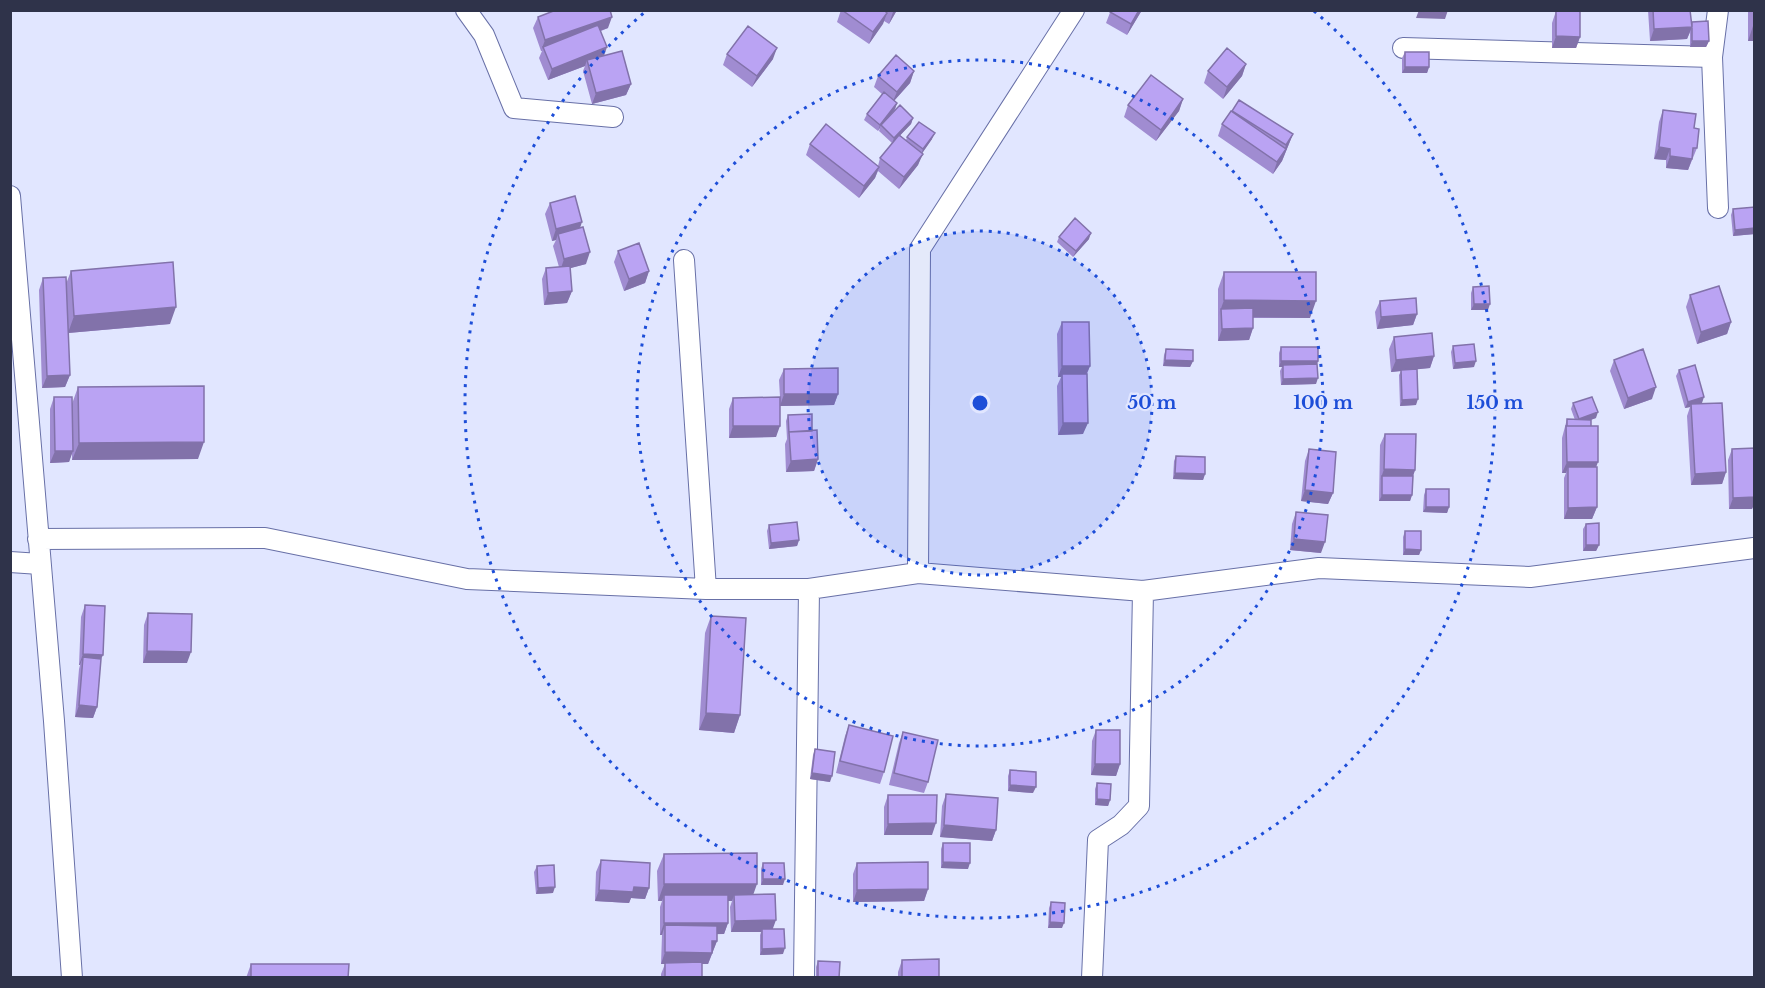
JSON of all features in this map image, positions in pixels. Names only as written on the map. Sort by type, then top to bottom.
[{"type":"street","points":[[466,10],[484,35],[514,108],[613,117]]},
{"type":"street","points":[[918,573],[920,249],[1074,10]]},
{"type":"street","points":[[1718,10],[1712,57],[1718,208]]},
{"type":"street","points":[[1404,48],[1712,57]]},
{"type":"street","points":[[10,196],[72,978]]},
{"type":"street","points":[[684,260],[706,589]]},
{"type":"street","points":[[38,539],[265,538],[467,579],[706,589],[809,589],[918,573],[1143,591],[1319,568],[1530,578],[1755,548]]},
{"type":"street","points":[[10,562],[40,564]]},
{"type":"street","points":[[804,978],[809,589]]},
{"type":"street","points":[[1092,978],[1098,840],[1121,825],[1139,806],[1143,591]]},
{"type":"building","points":[[556,10],[610,10],[612,17],[545,40],[538,17]]},
{"type":"building","points":[[842,10],[884,10],[887,13],[873,32]]},
{"type":"building","points":[[1111,10],[1139,10],[1131,24],[1110,12]]},
{"type":"building","points":[[1653,10],[1690,10],[1692,27],[1654,29]]},
{"type":"building","points":[[1556,11],[1580,11],[1580,37],[1556,36]]},
{"type":"building","points":[[1708,21],[1709,41],[1692,41],[1692,22]]},
{"type":"building","points":[[598,25],[607,47],[552,69],[543,47]]},
{"type":"building","points":[[748,26],[777,48],[757,76],[727,54]]},
{"type":"building","points":[[1227,48],[1246,64],[1227,87],[1208,71]]},
{"type":"building","points":[[622,51],[631,84],[596,93],[587,60]]},
{"type":"building","points":[[1405,52],[1429,52],[1429,67],[1405,67]]},
{"type":"building","points":[[896,55],[914,71],[897,92],[878,76]]},
{"type":"building","points":[[1151,75],[1183,99],[1161,130],[1128,105]]},
{"type":"building","points":[[884,92],[897,103],[880,125],[867,114]]},
{"type":"building","points":[[1239,100],[1293,134],[1286,145],[1232,111]]},
{"type":"building","points":[[900,105],[913,118],[894,138],[881,125]]},
{"type":"building","points":[[1663,110],[1696,114],[1694,128],[1699,129],[1697,148],[1693,148],[1692,159],[1670,156],[1670,149],[1659,147]]},
{"type":"building","points":[[1231,111],[1286,149],[1277,162],[1222,124]]},
{"type":"building","points":[[919,122],[935,133],[923,149],[907,137]]},
{"type":"building","points":[[826,124],[879,167],[864,186],[810,144]]},
{"type":"building","points":[[899,135],[923,154],[904,177],[880,158]]},
{"type":"building","points":[[575,196],[582,222],[556,229],[550,203]]},
{"type":"building","points":[[1755,207],[1755,228],[1735,230],[1733,209]]},
{"type":"building","points":[[1075,218],[1091,233],[1076,251],[1059,237]]},
{"type":"building","points":[[583,227],[590,252],[564,259],[558,234]]},
{"type":"building","points":[[639,243],[649,271],[629,279],[618,251]]},
{"type":"building","points":[[173,262],[176,307],[74,316],[71,271]]},
{"type":"building","points":[[570,266],[572,291],[548,293],[546,268]]},
{"type":"building","points":[[1224,272],[1316,272],[1316,301],[1224,300]]},
{"type":"building","points":[[66,277],[70,375],[47,376],[43,278]]},
{"type":"building","points":[[1489,286],[1490,304],[1474,304],[1473,287]]},
{"type":"building","points":[[1719,286],[1731,322],[1701,332],[1690,295]]},
{"type":"building","points":[[1416,298],[1417,314],[1381,317],[1380,301]]},
{"type":"building","points":[[1253,308],[1253,328],[1222,329],[1221,309]]},
{"type":"building","points":[[1062,322],[1089,322],[1090,366],[1062,366]]},
{"type":"building","points":[[1432,333],[1434,356],[1396,360],[1394,337]]},
{"type":"building","points":[[1474,344],[1476,361],[1455,363],[1453,346]]},
{"type":"building","points":[[1281,347],[1318,347],[1318,361],[1281,361]]},
{"type":"building","points":[[1166,349],[1193,350],[1193,361],[1165,360]]},
{"type":"building","points":[[1643,349],[1656,387],[1628,398],[1614,360]]},
{"type":"building","points":[[1317,364],[1318,378],[1283,379],[1283,365]]},
{"type":"building","points":[[1695,365],[1704,397],[1688,402],[1679,370]]},
{"type":"building","points":[[838,368],[838,394],[784,394],[784,369]]},
{"type":"building","points":[[1417,369],[1418,399],[1402,400],[1401,370]]},
{"type":"building","points":[[1062,374],[1087,374],[1088,423],[1063,423]]},
{"type":"building","points":[[204,386],[204,442],[79,443],[78,387]]},
{"type":"building","points":[[54,397],[72,397],[73,451],[55,451]]},
{"type":"building","points":[[780,397],[780,426],[733,426],[733,398]]},
{"type":"building","points":[[1592,397],[1598,412],[1579,419],[1573,403]]},
{"type":"building","points":[[1722,403],[1726,472],[1695,474],[1691,404]]},
{"type":"building","points":[[812,414],[812,431],[789,432],[789,434],[788,415]]},
{"type":"building","points":[[1567,419],[1591,420],[1591,426],[1567,426]]},
{"type":"building","points":[[1566,426],[1598,426],[1598,462],[1567,462]]},
{"type":"building","points":[[817,430],[818,459],[791,461],[789,432]]},
{"type":"building","points":[[1385,434],[1416,434],[1415,470],[1384,469]]},
{"type":"building","points":[[1755,448],[1755,497],[1733,498],[1732,449]]},
{"type":"building","points":[[1309,449],[1336,452],[1333,493],[1305,490]]},
{"type":"building","points":[[1176,456],[1205,457],[1205,474],[1175,473]]},
{"type":"building","points":[[1568,467],[1597,467],[1597,507],[1568,508]]},
{"type":"building","points":[[1382,476],[1413,476],[1412,495],[1382,495]]},
{"type":"building","points":[[1426,489],[1449,489],[1449,507],[1426,507]]},
{"type":"building","points":[[1296,512],[1328,515],[1325,542],[1294,539]]},
{"type":"building","points":[[797,522],[799,540],[771,543],[769,525]]},
{"type":"building","points":[[1599,523],[1599,545],[1586,545],[1586,524]]},
{"type":"building","points":[[1405,531],[1421,531],[1421,550],[1405,549]]},
{"type":"building","points":[[85,605],[105,606],[103,655],[83,654]]},
{"type":"building","points":[[148,613],[192,614],[191,652],[147,651]]},
{"type":"building","points":[[711,616],[746,618],[740,715],[706,713]]},
{"type":"building","points":[[83,657],[101,659],[97,707],[79,705]]},
{"type":"building","points":[[849,725],[893,736],[884,772],[840,761]]},
{"type":"building","points":[[1096,730],[1120,730],[1120,764],[1095,764]]},
{"type":"building","points":[[903,732],[938,740],[928,782],[894,773]]},
{"type":"building","points":[[815,749],[835,752],[832,776],[812,773]]},
{"type":"building","points":[[1010,770],[1036,772],[1036,787],[1010,785]]},
{"type":"building","points":[[1097,783],[1111,784],[1110,800],[1097,799]]},
{"type":"building","points":[[946,794],[998,798],[996,830],[944,825]]},
{"type":"building","points":[[888,795],[937,795],[936,823],[888,824]]},
{"type":"building","points":[[943,843],[970,843],[970,863],[943,862]]},
{"type":"building","points":[[757,853],[757,884],[664,884],[664,854]]},
{"type":"building","points":[[601,860],[650,863],[649,888],[634,887],[633,892],[599,890]]},
{"type":"building","points":[[928,862],[928,889],[857,890],[857,863]]},
{"type":"building","points":[[763,863],[784,863],[785,879],[763,879]]},
{"type":"building","points":[[554,865],[555,887],[538,888],[537,866]]},
{"type":"building","points":[[775,894],[776,920],[735,921],[734,895]]},
{"type":"building","points":[[664,895],[728,895],[728,923],[664,923]]},
{"type":"building","points":[[1051,902],[1065,903],[1064,923],[1050,922]]},
{"type":"building","points":[[665,925],[717,926],[717,941],[712,941],[712,953],[665,952]]},
{"type":"building","points":[[762,929],[784,929],[785,948],[762,949]]},
{"type":"building","points":[[939,959],[939,978],[902,978],[902,960]]},
{"type":"building","points":[[818,961],[840,962],[839,978],[818,978]]},
{"type":"building","points":[[702,962],[702,978],[665,978],[665,963]]},
{"type":"building","points":[[251,964],[349,964],[348,978],[251,978]]}]
